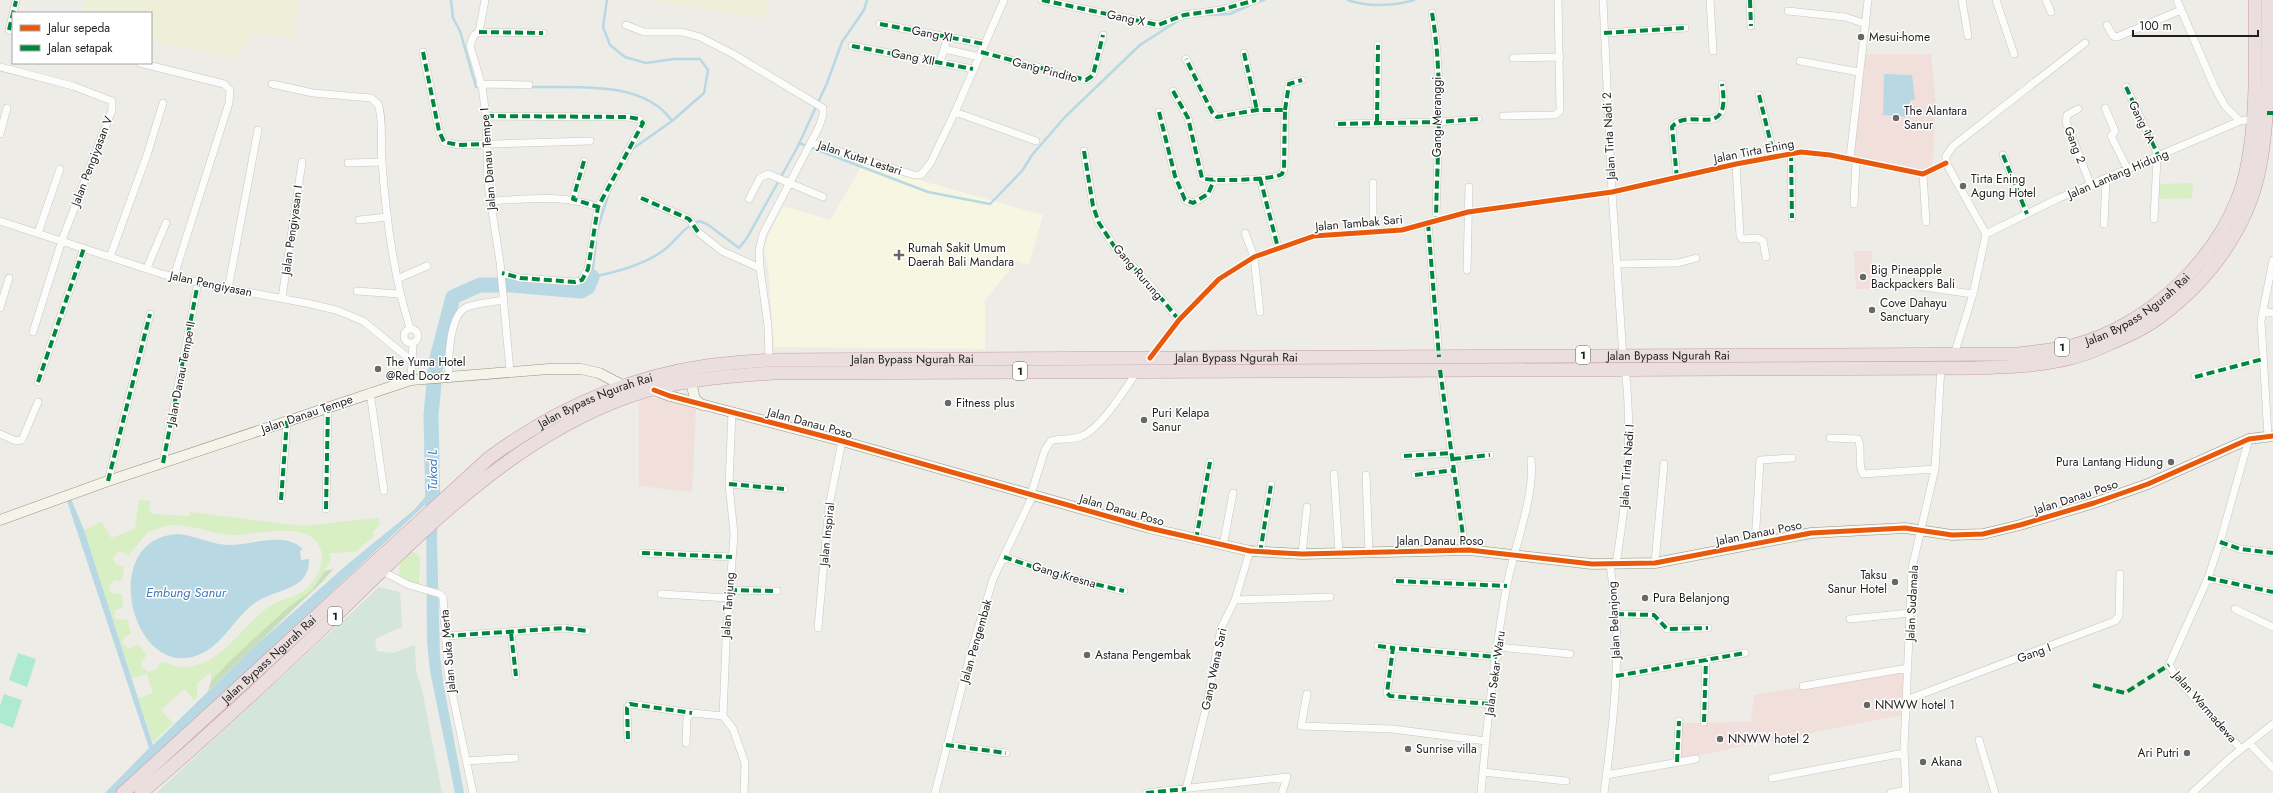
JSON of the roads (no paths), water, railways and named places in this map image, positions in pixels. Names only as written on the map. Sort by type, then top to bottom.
[{"type":"highway","name":"Jalan Bypass Ngurah Rai","points":[[142,793],[260,677],[448,502],[489,458],[514,440],[576,404],[622,385],[706,366],[769,360],[1055,364],[1138,370],[2018,354],[2072,346],[2124,325],[2168,294],[2202,260],[2232,212],[2246,173],[2246,120],[2255,0]]},
{"type":"highway","name":"Jalan Bypass Ngurah Rai","points":[[1624,362],[1941,367],[2008,366],[2072,358],[2120,339],[2160,317],[2191,290],[2218,260],[2236,231],[2254,190],[2270,113],[2268,0]]},
{"type":"highway","name":"Jalan Bypass Ngurah Rai","points":[[448,502],[548,434],[628,396],[692,382],[773,373],[1055,364],[1150,358],[1440,364]]},
{"type":"highway","name":"Jalan Bypass Ngurah Rai","points":[[123,793],[382,571],[401,546]]},
{"type":"street","name":"Jalan Danau Tempe I","points":[[486,0],[479,32],[474,35],[470,46],[480,84],[486,116],[490,201],[502,274],[510,372]]},
{"type":"street","name":"Jalan Kutat Lestari","points":[[769,360],[768,326],[759,250],[763,234],[788,182],[810,146],[901,172],[921,175],[931,162],[955,112],[1003,0]]},
{"type":"street","name":"Gang X","points":[[1042,0],[1158,25],[1184,15],[1240,2],[1256,0]]},
{"type":"street","points":[[1503,116],[1555,115],[1560,110],[1558,0]]},
{"type":"street","name":"Jalan Tirta Nadi 2","points":[[1603,0],[1612,192],[1624,362]]},
{"type":"street","points":[[1710,0],[1713,51]]},
{"type":"street","points":[[1750,0],[1751,26]]},
{"type":"street","points":[[1854,204],[1853,159],[1858,72],[1866,24],[1868,0]]},
{"type":"street","points":[[1962,0],[1968,36]]},
{"type":"street","points":[[1996,0],[2014,54]]},
{"type":"street","points":[[2046,0],[2052,12]]},
{"type":"street","points":[[2177,0],[2225,106],[2246,120]]},
{"type":"street","points":[[13,12],[16,1]]},
{"type":"street","points":[[2107,25],[2113,36],[2117,36],[2181,10]]},
{"type":"street","points":[[1788,11],[1845,17],[1866,24]]},
{"type":"street","name":"Gang Meranggi","points":[[1432,13],[1436,34],[1438,122],[1436,220]]},
{"type":"street","points":[[12,18],[9,30],[12,31]]},
{"type":"street","name":"Gang XI","points":[[880,24],[984,44]]},
{"type":"street","points":[[626,25],[644,32],[682,32],[700,37],[808,97],[823,108],[823,115],[810,146]]},
{"type":"street","points":[[1604,33],[1685,28]]},
{"type":"street","points":[[479,32],[543,33]]},
{"type":"street","name":"Gang Pindito","points":[[980,54],[1086,80],[1092,76],[1094,71],[1103,35]]},
{"type":"street","points":[[940,62],[948,36]]},
{"type":"street","points":[[1954,355],[1973,294],[1986,234],[1946,164],[1946,156],[1953,146],[2085,43]]},
{"type":"street","points":[[1377,122],[1378,45]]},
{"type":"street","name":"Gang XII","points":[[852,46],[940,62],[973,70]]},
{"type":"street","points":[[945,49],[980,54]]},
{"type":"street","points":[[423,52],[439,131],[444,142],[459,145],[590,141]]},
{"type":"street","points":[[1244,54],[1257,110]]},
{"type":"street","points":[[1513,58],[1560,57]]},
{"type":"street","points":[[1186,59],[1215,115],[1224,117],[1257,110],[1285,110]]},
{"type":"street","points":[[1800,61],[1858,72]]},
{"type":"street","points":[[144,64],[224,84],[230,90],[229,103],[174,276]]},
{"type":"street","name":"Jalan Pengiyasan V","points":[[0,67],[73,86],[112,101],[112,110],[62,240]]},
{"type":"street","points":[[1173,91],[1188,118],[1200,175],[1204,179],[1260,178],[1279,176],[1283,171],[1285,110],[1289,84],[1302,80]]},
{"type":"street","points":[[272,84],[313,93],[363,97],[376,101],[380,109],[382,162],[388,217],[399,294],[410,328],[405,332],[404,337],[407,341],[412,343],[412,361],[416,379]]},
{"type":"street","points":[[480,84],[529,85]]},
{"type":"street","points":[[1677,178],[1672,128],[1678,122],[1716,117],[1722,114],[1724,105],[1722,84]]},
{"type":"street","name":"Gang 1A","points":[[2126,87],[2158,157]]},
{"type":"street","points":[[1760,95],[1774,156]]},
{"type":"street","points":[[110,256],[147,155],[163,103]]},
{"type":"street","points":[[0,134],[7,108]]},
{"type":"street","points":[[2105,108],[2115,131],[2111,136],[2128,170]]},
{"type":"street","name":"Gang 2","points":[[2078,109],[2067,115],[2066,122],[2091,186]]},
{"type":"street","points":[[955,112],[1036,141]]},
{"type":"street","points":[[1159,112],[1175,176],[1185,200],[1193,203],[1208,194],[1214,180]]},
{"type":"street","points":[[486,116],[628,117],[641,121],[642,128],[598,207],[588,269],[582,280],[575,282],[520,278],[502,274]]},
{"type":"street","points":[[1338,124],[1377,122],[1438,122],[1478,119]]},
{"type":"street","name":"Jalan Lantang Hidung","points":[[1986,234],[2106,179],[2246,120]]},
{"type":"street","points":[[228,289],[258,130]]},
{"type":"street","name":"Gang Rurung","points":[[1084,151],[1093,206],[1099,223],[1116,249],[1147,281],[1180,320]]},
{"type":"street","name":"Jalan Tirta Ening","points":[[1612,192],[1791,153],[1814,152],[1923,174]]},
{"type":"street","points":[[1791,153],[1792,218]]},
{"type":"street","points":[[2003,155],[2027,214]]},
{"type":"street","points":[[2154,219],[2158,157]]},
{"type":"street","points":[[573,199],[584,161]]},
{"type":"street","name":"Jalan Pengiyasan I","points":[[282,298],[302,162]]},
{"type":"street","points":[[348,163],[382,162]]},
{"type":"street","points":[[1736,164],[1740,236],[1742,239],[1758,238],[1763,240],[1766,257]]},
{"type":"street","points":[[1926,222],[1923,174],[1946,164]]},
{"type":"street","points":[[38,233],[60,169]]},
{"type":"street","points":[[749,199],[762,176],[768,174],[776,176],[823,197]]},
{"type":"street","points":[[1260,178],[1278,248]]},
{"type":"street","points":[[2104,224],[2106,179]]},
{"type":"street","points":[[1373,183],[1373,232]]},
{"type":"street","points":[[1467,270],[1469,187]]},
{"type":"street","name":"Jalan Tambak Sari","points":[[1150,358],[1180,320],[1218,279],[1254,257],[1278,248],[1314,236],[1402,230],[1468,212],[1612,192]]},
{"type":"street","points":[[490,201],[540,198],[573,199],[598,207]]},
{"type":"street","points":[[641,198],[689,219],[698,232],[731,256],[760,268]]},
{"type":"street","points":[[359,220],[388,217]]},
{"type":"street","name":"Jalan Pengiyasan","points":[[0,221],[198,283],[282,298],[336,310],[363,321],[412,361]]},
{"type":"street","points":[[147,268],[166,223]]},
{"type":"street","points":[[1428,223],[1440,364],[1465,550]]},
{"type":"street","points":[[1245,234],[1254,257],[1260,312]]},
{"type":"street","points":[[33,332],[62,240]]},
{"type":"street","points":[[38,382],[84,248]]},
{"type":"street","points":[[1618,264],[1678,263],[1696,258]]},
{"type":"street","points":[[2270,436],[2267,387],[2261,335],[2263,311],[2273,260]]},
{"type":"street","points":[[397,279],[428,266]]},
{"type":"street","points":[[0,308],[9,278]]},
{"type":"street","name":"Jalan Danau Tempe II","points":[[163,463],[198,283]]},
{"type":"street","points":[[1878,286],[1917,286],[1973,294]]},
{"type":"street","points":[[357,291],[399,294]]},
{"type":"street","points":[[447,377],[449,352],[459,312],[466,307],[504,300]]},
{"type":"street","points":[[2263,311],[2273,313]]},
{"type":"street","points":[[108,480],[150,314]]},
{"type":"street","points":[[2195,377],[2263,359]]},
{"type":"street","name":"Jalan Tirta Nadi I","points":[[1613,564],[1627,491],[1630,443],[1630,414],[1624,362]]},
{"type":"street","name":"Jalan Sudamala","points":[[1906,792],[1904,753],[1912,568],[1935,469],[1941,367]]},
{"type":"street","name":"Jalan Danau Tempe","points":[[0,520],[108,480],[163,463],[370,392],[416,379],[510,372],[582,369],[599,373],[622,385]]},
{"type":"street","name":"Jalan Pengembak","points":[[935,793],[946,745],[983,613],[994,579],[1032,495],[1044,450],[1051,441],[1080,437],[1087,434],[1116,402],[1138,370]]},
{"type":"street","points":[[692,382],[695,399],[702,405]]},
{"type":"street","name":"Jalan Danau Poso","points":[[654,390],[702,405],[842,441],[1196,540],[1255,552],[1302,554],[1465,550],[1514,554],[1569,563],[1655,563],[1811,533],[1885,528],[1921,529],[1952,535],[1969,535],[2020,525],[2148,484],[2249,439],[2270,436]]},
{"type":"street","points":[[370,392],[384,491]]},
{"type":"street","points":[[0,434],[16,441],[22,440],[38,402]]},
{"type":"street","points":[[326,509],[328,406]]},
{"type":"street","name":"Jalan Tanjung","points":[[723,716],[734,520],[729,484],[732,412]]},
{"type":"street","points":[[281,500],[287,421]]},
{"type":"street","points":[[1830,438],[1858,439],[1860,443],[1861,470],[1863,474],[1935,469]]},
{"type":"street","name":"Jalan Warmadewa","points":[[2241,749],[2180,682],[2169,665],[2208,578],[2220,542],[2249,439]]},
{"type":"street","name":"Jalan Inspiral","points":[[818,628],[829,506],[842,441]]},
{"type":"street","points":[[1404,456],[1490,455]]},
{"type":"street","points":[[1755,544],[1760,460],[1792,458]]},
{"type":"street","name":"Jalan Sekar Waru","points":[[1481,793],[1490,704],[1507,586],[1531,484],[1531,460]]},
{"type":"street","points":[[1196,540],[1210,462]]},
{"type":"street","points":[[1655,563],[1664,464]]},
{"type":"street","points":[[1415,475],[1455,470]]},
{"type":"street","points":[[1334,474],[1339,553]]},
{"type":"street","points":[[1366,475],[1369,552]]},
{"type":"street","points":[[729,484],[784,488]]},
{"type":"street","name":"Gang Wana Sari","points":[[1188,790],[1207,704],[1220,634],[1255,552],[1271,484]]},
{"type":"street","points":[[1224,546],[1232,493]]},
{"type":"street","points":[[1302,554],[1307,507]]},
{"type":"street","points":[[2220,542],[2240,549],[2273,553]]},
{"type":"street","points":[[642,553],[732,557]]},
{"type":"street","name":"Gang Kresna","points":[[1004,557],[1057,575],[1124,592]]},
{"type":"street","name":"Jalan Belanjong","points":[[1604,793],[1612,737],[1616,676],[1616,614],[1613,564]]},
{"type":"street","name":"Jalan Suka Merta","points":[[382,571],[400,581],[440,594],[445,608],[450,687],[473,793]]},
{"type":"street","name":"Gang I","points":[[1906,700],[2115,621],[2118,616],[2120,574]]},
{"type":"street","points":[[2208,578],[2273,592]]},
{"type":"street","points":[[1396,581],[1507,586]]},
{"type":"street","points":[[730,590],[778,591]]},
{"type":"street","points":[[661,594],[729,598]]},
{"type":"street","points":[[1235,600],[1330,597]]},
{"type":"street","points":[[2235,609],[2273,627]]},
{"type":"street","points":[[1850,619],[1910,613]]},
{"type":"street","points":[[1616,614],[1654,615],[1663,626],[1669,629],[1708,628]]},
{"type":"street","points":[[446,636],[564,628],[587,631]]},
{"type":"street","points":[[511,632],[516,676]]},
{"type":"street","points":[[1378,646],[1497,657]]},
{"type":"street","points":[[1498,647],[1570,654]]},
{"type":"street","points":[[1393,648],[1388,696],[1490,704]]},
{"type":"street","points":[[1616,676],[1744,653]]},
{"type":"street","points":[[1704,722],[1706,660]]},
{"type":"street","points":[[1804,686],[1908,668]]},
{"type":"street","points":[[1307,694],[1301,726],[1392,729],[1486,741]]},
{"type":"street","points":[[628,739],[627,708],[630,704],[723,716],[733,729],[745,763],[744,793]]},
{"type":"street","points":[[686,743],[688,718],[692,713]]},
{"type":"street","points":[[1677,762],[1679,721]]},
{"type":"street","points":[[2192,793],[2241,749],[2273,724]]},
{"type":"street","points":[[1979,740],[1996,793]]},
{"type":"street","points":[[2249,743],[2273,768]]},
{"type":"street","points":[[946,745],[1006,753]]},
{"type":"street","points":[[1772,778],[1904,753]]},
{"type":"street","points":[[466,761],[515,758]]},
{"type":"street","points":[[1606,775],[1696,758]]},
{"type":"street","points":[[1483,772],[1566,781]]},
{"type":"street","points":[[1146,793],[1188,790],[1287,777],[1282,793]]},
{"type":"street","points":[[1891,793],[1906,792]]},
{"type":"water","points":[[1884,74],[1912,75],[1915,100],[1910,100],[1910,117],[1883,115]]},
{"type":"water","points":[[431,490],[438,493],[437,541],[440,656],[444,687],[464,793],[455,793],[430,671],[427,641],[426,504],[116,793],[105,793],[149,748],[67,501],[71,499],[84,530],[153,745],[255,646],[349,563],[414,510]]},
{"type":"water","name":"Embung Sanur","points":[[179,534],[227,545],[266,540],[286,540],[295,543],[303,549],[300,551],[301,560],[309,559],[308,569],[304,577],[299,582],[258,601],[250,607],[211,648],[203,653],[178,658],[157,649],[142,631],[133,607],[131,582],[137,558],[153,541]]},
{"type":"waterway","points":[[451,0],[453,18],[460,31],[476,87]]},
{"type":"waterway","points":[[607,0],[603,27],[610,45],[625,57],[646,63],[674,59],[700,59],[708,70],[704,93],[672,121],[631,150]]},
{"type":"waterway","points":[[596,242],[592,277],[620,270],[648,260],[669,246],[684,230],[699,221],[707,224],[739,248],[747,238],[797,148],[827,83],[842,42],[864,10],[867,0]]},
{"type":"waterway","points":[[1257,2],[1264,0]]},
{"type":"waterway","points":[[1348,0],[1372,5],[1398,4],[1414,0]]},
{"type":"waterway","points":[[1209,15],[1230,14],[1250,5]]},
{"type":"waterway","points":[[799,143],[928,192],[990,204],[1022,171],[1032,155],[1065,117],[1140,45],[1179,20]]},
{"type":"waterway","points":[[528,87],[586,87],[626,92],[644,98],[659,108],[672,121]]},
{"type":"waterway","points":[[597,231],[608,196]]},
{"type":"waterway","name":"Tukad L","points":[[433,511],[431,415],[436,362],[453,297],[480,285],[511,285],[581,291],[588,287],[592,277]]},
{"type":"place","name":"Mesui-home","points":[[1861,37]]},
{"type":"place","name":"The Alantara Sanur","points":[[1896,118]]},
{"type":"place","name":"Tirta Ening Agung Hotel","points":[[1963,186]]},
{"type":"place","name":"Rumah Sakit Umum Daerah Bali Mandara","points":[[899,255]]},
{"type":"place","name":"Big Pineapple Backpackers Bali","points":[[1863,277]]},
{"type":"place","name":"Cove Dahayu Sanctuary","points":[[1872,310]]},
{"type":"place","name":"The Yuma Hotel @Red Doorz","points":[[378,369]]},
{"type":"place","name":"Fitness plus","points":[[948,403]]},
{"type":"place","name":"Puri Kelapa Sanur","points":[[1144,420]]},
{"type":"place","name":"Pura Lantang Hidung","points":[[2171,462]]},
{"type":"place","name":"Taksu Sanur Hotel","points":[[1895,582]]},
{"type":"place","name":"Pura Belanjong","points":[[1645,598]]},
{"type":"place","name":"Astana Pengembak","points":[[1087,655]]},
{"type":"place","name":"NNWW hotel 1","points":[[1867,705]]},
{"type":"place","name":"NNWW hotel 2","points":[[1720,739]]},
{"type":"place","name":"Sunrise villa","points":[[1408,749]]},
{"type":"place","name":"Ari Putri","points":[[2187,753]]},
{"type":"place","name":"Akana","points":[[1923,762]]}]
